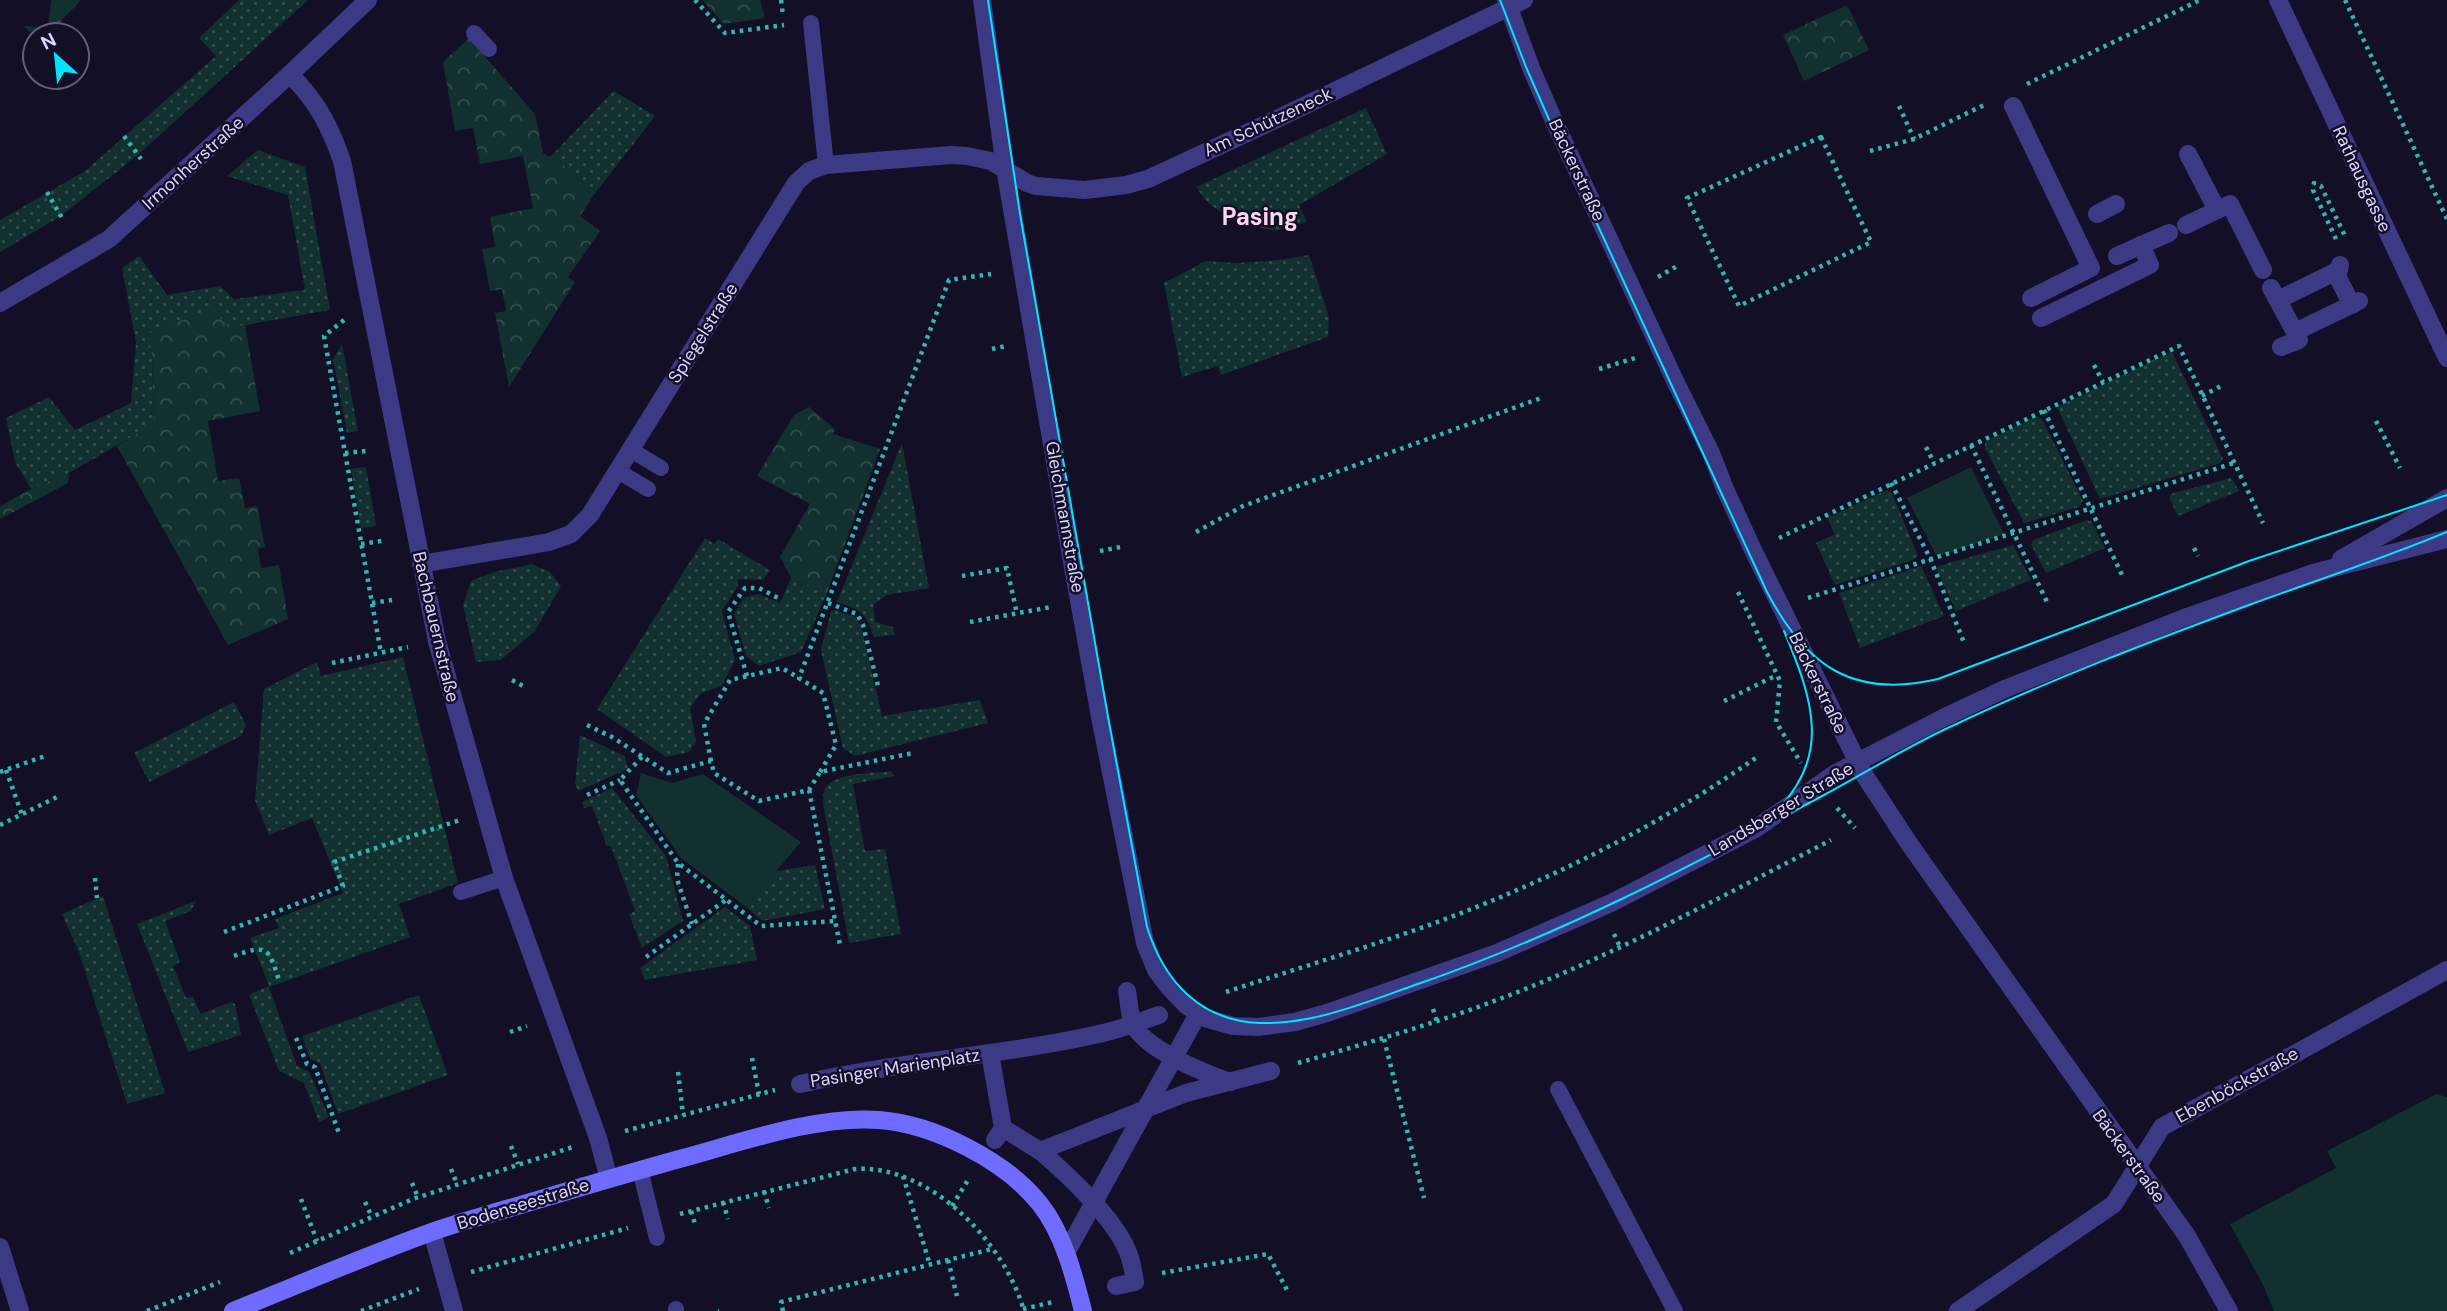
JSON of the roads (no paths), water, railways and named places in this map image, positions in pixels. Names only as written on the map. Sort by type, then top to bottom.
[{"type":"main road","name":"Bodenseestraße","points":[[233,1311],[432,1232],[640,1170],[822,1123],[878,1120],[928,1131],[961,1145],[1013,1177],[1040,1204],[1066,1253]]},
{"type":"main road","points":[[1066,1253],[1083,1311]]},
{"type":"street","name":"Irmonherstraße","points":[[0,303],[109,239],[368,0]]},
{"type":"street","name":"Gleichmannstraße","points":[[982,0],[1005,168],[1097,704],[1145,943],[1156,970],[1192,1010]]},
{"type":"street","name":"Rathausgasse","points":[[2278,0],[2447,358]]},
{"type":"street","name":"Am Schützeneck","points":[[1005,168],[1031,185],[1050,188],[1101,189],[1139,182],[1304,106],[1512,3]]},
{"type":"street","name":"Bäckerstraße","points":[[1512,3],[1554,121],[1711,453],[1753,550],[1858,762],[1887,813],[2187,1236],[2229,1311]]},
{"type":"street","name":"Bachbauernstraße","points":[[290,74],[311,96],[331,128],[342,161],[437,640],[504,878],[598,1138],[609,1179]]},
{"type":"street","points":[[2010,100],[2091,268]]},
{"type":"street","points":[[2188,154],[2217,210]]},
{"type":"street","name":"Spiegelstraße","points":[[421,564],[549,542],[571,534],[590,515],[796,183],[808,171],[826,165],[951,155],[982,158],[1005,168]]},
{"type":"street","points":[[2071,226],[2116,204]]},
{"type":"street","points":[[2186,225],[2230,204],[2263,270]]},
{"type":"street","points":[[2031,298],[2169,233]]},
{"type":"street","points":[[2041,318],[2150,265],[2141,245]]},
{"type":"street","points":[[2281,347],[2299,340],[2275,294],[2338,269],[2356,303],[2295,332]]},
{"type":"street","name":"Landsberger Straße","points":[[2319,571],[2447,498]]},
{"type":"street","name":"Landsberger Straße","points":[[1192,1010],[1214,1021],[1240,1028],[1281,1024],[1327,1013],[1497,953],[1611,903],[1735,839],[1783,811],[1827,779],[2007,688],[2185,618],[2319,571],[2447,539]]},
{"type":"street","name":"Ebenböckstraße","points":[[1958,1311],[2114,1204],[2162,1127],[2447,970]]},
{"type":"street","points":[[1127,991],[1133,1024],[1148,1041],[1174,1058],[1230,1082]]},
{"type":"street","points":[[1066,1253],[1174,1058],[1192,1010]]},
{"type":"street","name":"Pasinger Marienplatz","points":[[800,1084],[863,1070],[990,1053],[1105,1032],[1159,1015]]},
{"type":"street","name":"Pasinger Marienplatz","points":[[990,1053],[999,1134],[1040,1151],[1069,1177],[1121,1237],[1130,1258],[1135,1282],[1116,1286]]},
{"type":"street","points":[[1040,1151],[1186,1093],[1271,1071]]},
{"type":"street","points":[[432,1232],[454,1311]]},
{"type":"street","points":[[0,1247],[20,1311]]},
{"type":"lane","points":[[811,23],[826,165]]},
{"type":"lane","points":[[474,33],[489,49]]},
{"type":"lane","points":[[631,450],[661,468]]},
{"type":"lane","points":[[618,471],[648,489]]},
{"type":"lane","points":[[461,892],[504,878]]},
{"type":"lane","points":[[1558,1089],[1675,1311]]},
{"type":"lane","points":[[640,1170],[657,1238]]},
{"type":"tram line","points":[[988,0],[1020,214],[1147,927],[1154,947],[1174,981],[1187,995],[1219,1015],[1260,1023],[1299,1020],[1359,1005],[1468,966],[1572,922],[1674,873],[1919,742],[1989,709],[2137,647],[2447,532]]},
{"type":"tram line","points":[[1500,0],[1551,124],[1767,592],[1798,640],[1835,671],[1857,680],[1881,684],[1908,684],[1938,679],[2249,561],[2447,495]]},
{"type":"tram line","points":[[1770,817],[1790,795],[1803,773],[1810,751],[1812,728],[1803,681],[1784,631]]},
{"type":"district","name":"Pasing","points":[[1260,216]]}]
